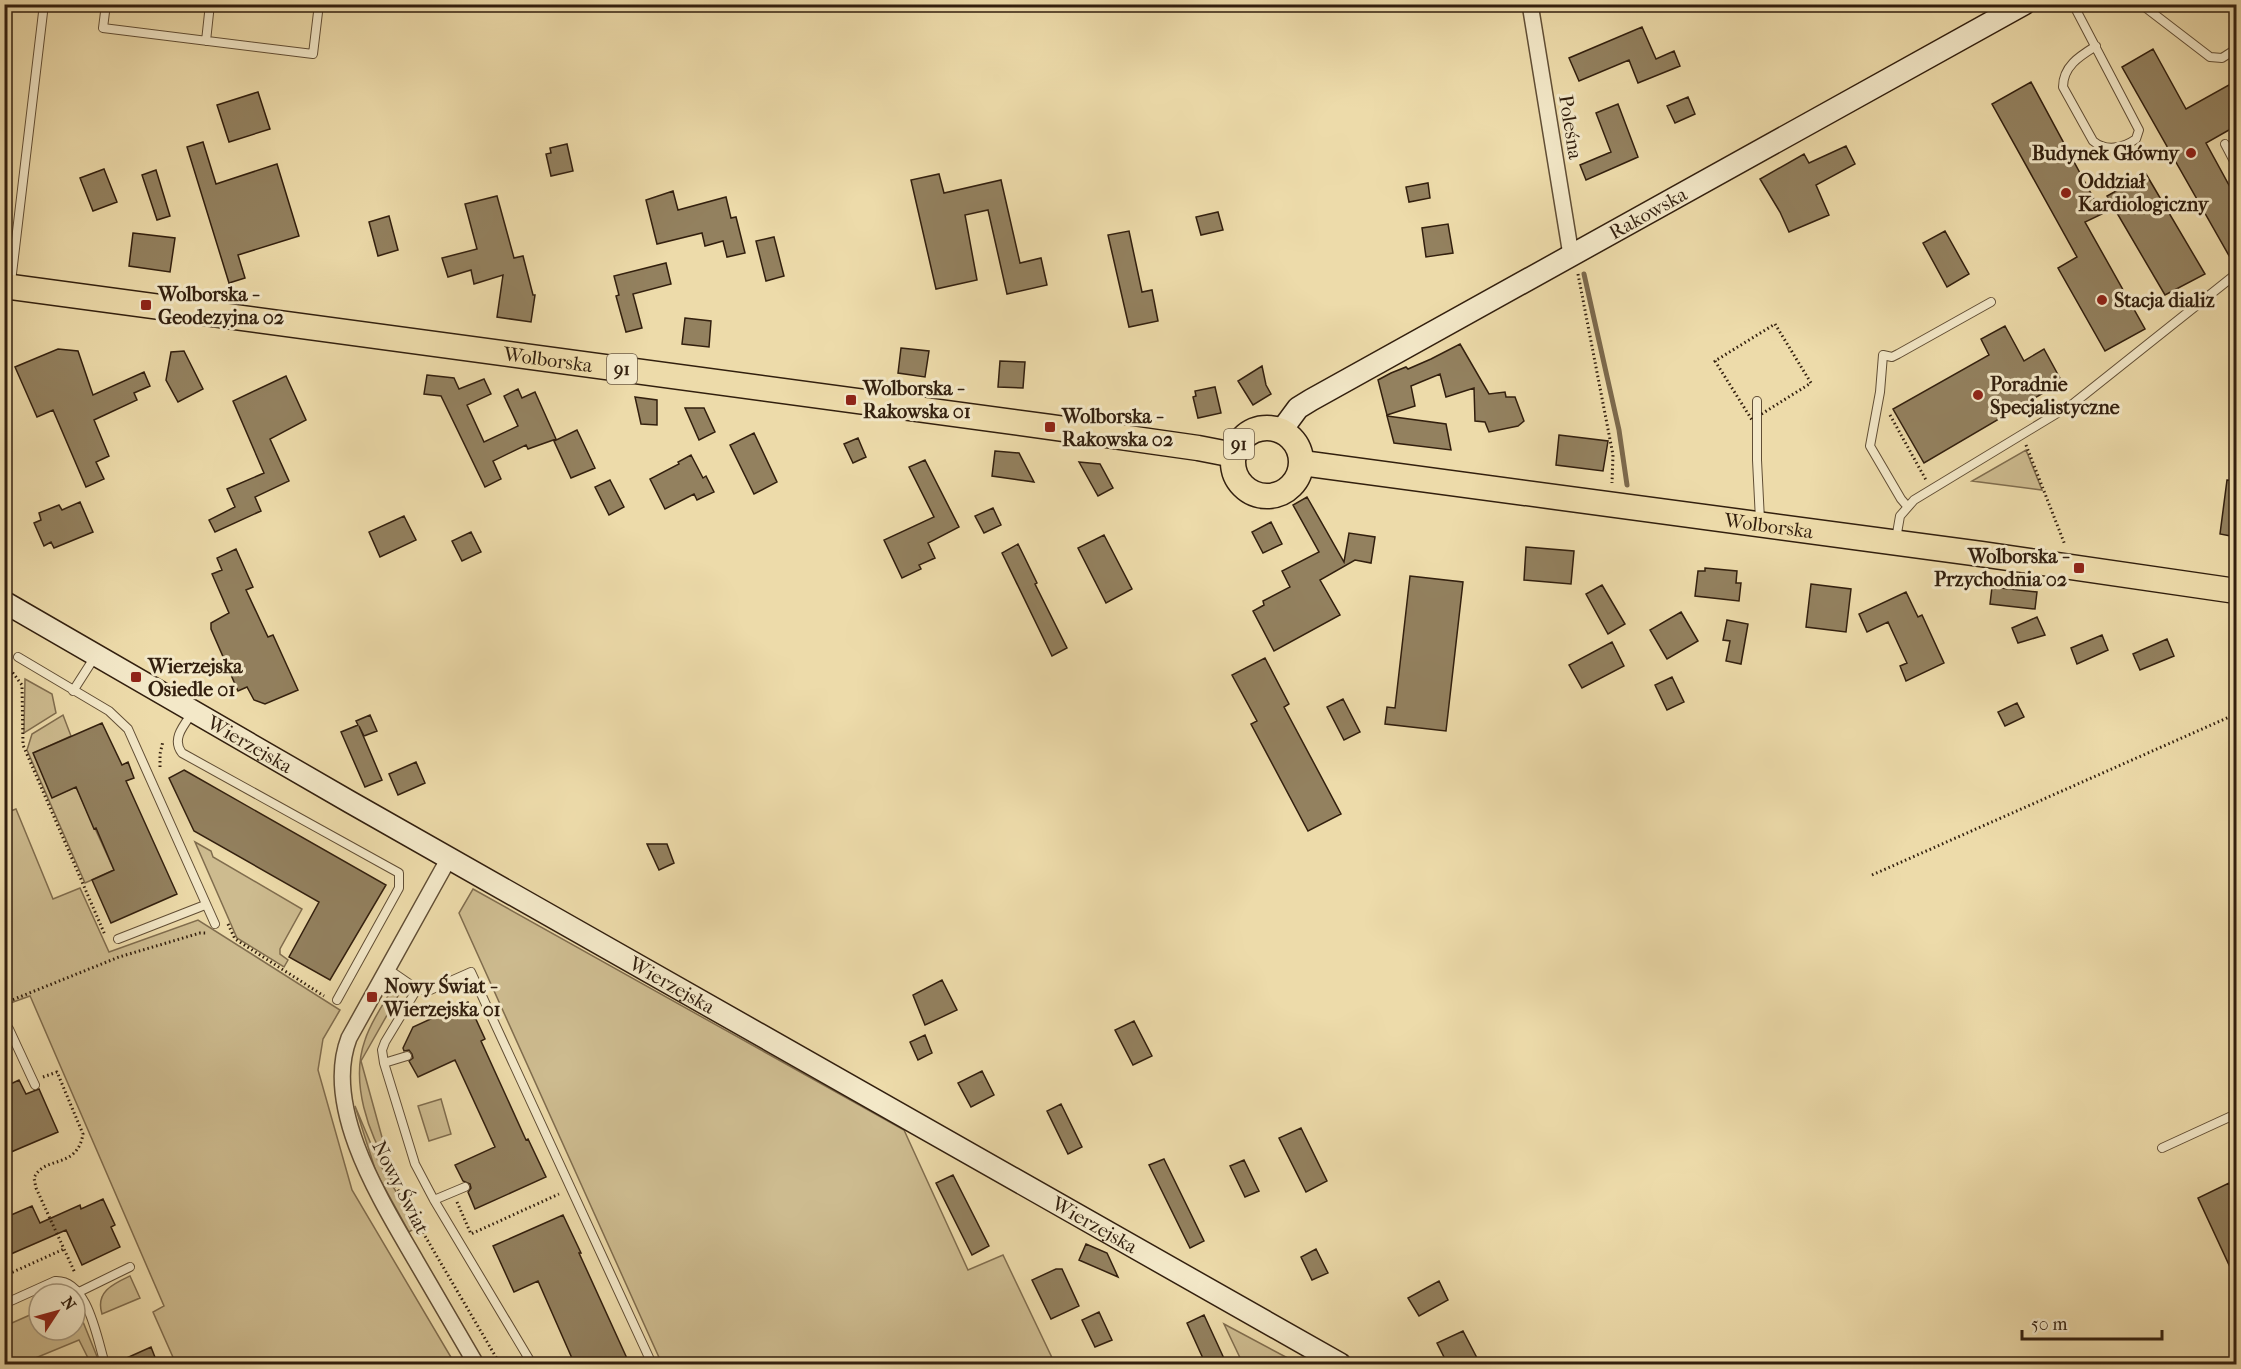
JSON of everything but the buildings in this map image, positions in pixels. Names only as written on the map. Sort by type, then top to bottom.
[{"type":"main road","name":"Wolborska","points":[[7,286],[1061,429],[1234,455]]},
{"type":"main road","name":"91","points":[[1272,428],[1281,431],[1294,440],[1298,447],[1302,463],[1300,472],[1290,489],[1272,497],[1254,494],[1239,482],[1235,473],[1234,455],[1238,445],[1252,432],[1272,428]]},
{"type":"main road","name":"Wolborska","points":[[1302,463],[1611,503],[2236,591]]},
{"type":"street","name":"Poleśna","points":[[1530,4],[1571,255]]},
{"type":"street","name":"Rakowska","points":[[1281,431],[1298,408],[2024,4]]},
{"type":"street","name":"Wierzejska","points":[[4,602],[1340,1365]]},
{"type":"street","name":"Nowy Świat","points":[[449,858],[345,1048],[344,1095],[356,1142],[371,1180],[476,1365]]},
{"type":"lane","points":[[7,286],[44,4]]},
{"type":"lane","points":[[106,4],[103,28],[313,54],[319,4]]},
{"type":"lane","points":[[206,41],[210,4]]},
{"type":"lane","points":[[2073,4],[2096,46],[2139,130],[2136,139],[2119,148],[2100,146],[2093,141],[2063,87],[2067,69],[2081,55],[2096,46]]},
{"type":"lane","points":[[2145,5],[2210,57],[2222,58],[2236,49]]},
{"type":"lane","points":[[2225,144],[2236,165]]},
{"type":"lane","points":[[1896,544],[1898,522],[1907,506],[1930,488],[2074,403],[2236,274]]},
{"type":"lane","points":[[1907,506],[1870,446],[1880,392],[1883,355],[1892,357],[1991,302]]},
{"type":"lane","points":[[1757,401],[1760,524]]},
{"type":"lane","points":[[73,691],[96,654]]},
{"type":"lane","points":[[18,657],[109,711],[128,729],[215,924]]},
{"type":"lane","points":[[193,711],[177,738],[177,746],[182,753],[399,873],[399,888],[337,1000]]},
{"type":"lane","points":[[118,939],[205,905]]},
{"type":"lane","points":[[388,969],[417,989],[428,991],[471,972],[652,1365]]},
{"type":"lane","points":[[417,989],[385,1042],[382,1050],[384,1063],[415,1164],[532,1365]]},
{"type":"lane","points":[[4,1031],[9,1029],[34,1083]]},
{"type":"lane","points":[[384,1063],[406,1056]]},
{"type":"lane","points":[[2162,1148],[2236,1114]]},
{"type":"lane","points":[[434,1200],[465,1187]]},
{"type":"lane","points":[[87,1287],[130,1267]]},
{"type":"lane","points":[[53,1282],[64,1280],[67,1282]]},
{"type":"lane","points":[[4,1304],[27,1294]]},
{"type":"lane","points":[[87,1308],[105,1365]]},
{"type":"path","points":[[1571,255],[1579,278],[1613,455],[1611,503]]},
{"type":"path","points":[[1775,324],[1811,383],[1757,418],[1752,420],[1715,361],[1775,324]]},
{"type":"path","points":[[1880,392],[1889,409],[1889,415],[1930,488]]},
{"type":"path","points":[[2022,435],[2040,476],[2067,553]]},
{"type":"path","points":[[7,665],[22,685],[23,745],[108,943],[118,939]]},
{"type":"path","points":[[12,671],[19,673]]},
{"type":"path","points":[[1872,875],[2236,714]]},
{"type":"path","points":[[161,771],[160,754],[164,739]]},
{"type":"path","points":[[226,918],[235,939],[333,1002],[337,1000]]},
{"type":"path","points":[[4,1001],[12,1000],[119,957],[200,933],[207,933],[215,924]]},
{"type":"path","points":[[34,1083],[57,1072],[83,1134],[77,1152],[38,1170],[34,1178],[36,1188],[78,1282]]},
{"type":"path","points":[[453,1192],[471,1234],[571,1189]]},
{"type":"path","points":[[4,1276],[64,1249]]},
{"type":"shaded area","points":[[2026,450],[2042,490],[1972,481]]},
{"type":"shaded area","points":[[25,679],[52,694],[56,713],[24,733]]},
{"type":"shaded area","points":[[63,715],[71,736],[34,753],[52,797],[76,787],[114,870],[85,883],[27,750],[32,734]]},
{"type":"shaded area","points":[[16,809],[53,899],[80,888],[109,952],[198,920],[340,1010],[323,1039],[318,1070],[352,1190],[455,1364],[176,1364],[153,1312],[164,1306],[31,998],[30,996],[5,1005],[5,813]]},
{"type":"shaded area","points":[[195,842],[211,851],[213,857],[302,909],[280,949],[280,954],[288,960],[284,967],[237,938]]},
{"type":"shaded area","points":[[473,889],[904,1130],[968,1270],[1003,1255],[1055,1364],[662,1364],[459,913]]},
{"type":"shaded area","points":[[394,986],[403,987],[361,1061],[391,1170],[369,1124],[361,1090],[360,1073],[361,1056],[365,1040]]},
{"type":"shaded area","points":[[441,1099],[451,1134],[429,1141],[418,1106]]},
{"type":"shaded area","points":[[355,1106],[379,1163],[417,1227],[409,1232],[376,1172]]},
{"type":"shaded area","points":[[130,1276],[140,1298],[102,1314],[100,1306],[103,1294]]},
{"type":"shaded area","points":[[27,1316],[27,1342],[74,1342],[21,1364],[7,1364],[5,1326]]},
{"type":"shaded area","points":[[1224,1324],[1299,1364],[1243,1364]]},
{"type":"shaded area","points":[[87,1332],[100,1364],[91,1364],[80,1342],[87,1342]]},
{"type":"waterway","points":[[1584,274],[1619,430],[1627,485]]},
{"type":"place","name":"Budynek Główny","points":[[2191,153]]},
{"type":"place","name":"Oddział Kardiologiczny","points":[[2066,193]]},
{"type":"place","name":"Stacja dializ","points":[[2102,300]]},
{"type":"place","name":"Wolborska - Geodezyjna 02","points":[[146,305]]},
{"type":"place","name":"Poradnie Specjalistyczne","points":[[1978,395]]},
{"type":"place","name":"Wolborska - Rakowska 01","points":[[851,400]]},
{"type":"place","name":"Wolborska - Rakowska 02","points":[[1050,427]]},
{"type":"place","name":"Wolborska - Przychodnia 02","points":[[2079,568]]},
{"type":"place","name":"Wierzejska Osiedle 01","points":[[136,677]]},
{"type":"place","name":"Nowy Świat - Wierzejska 01","points":[[372,997]]}]
